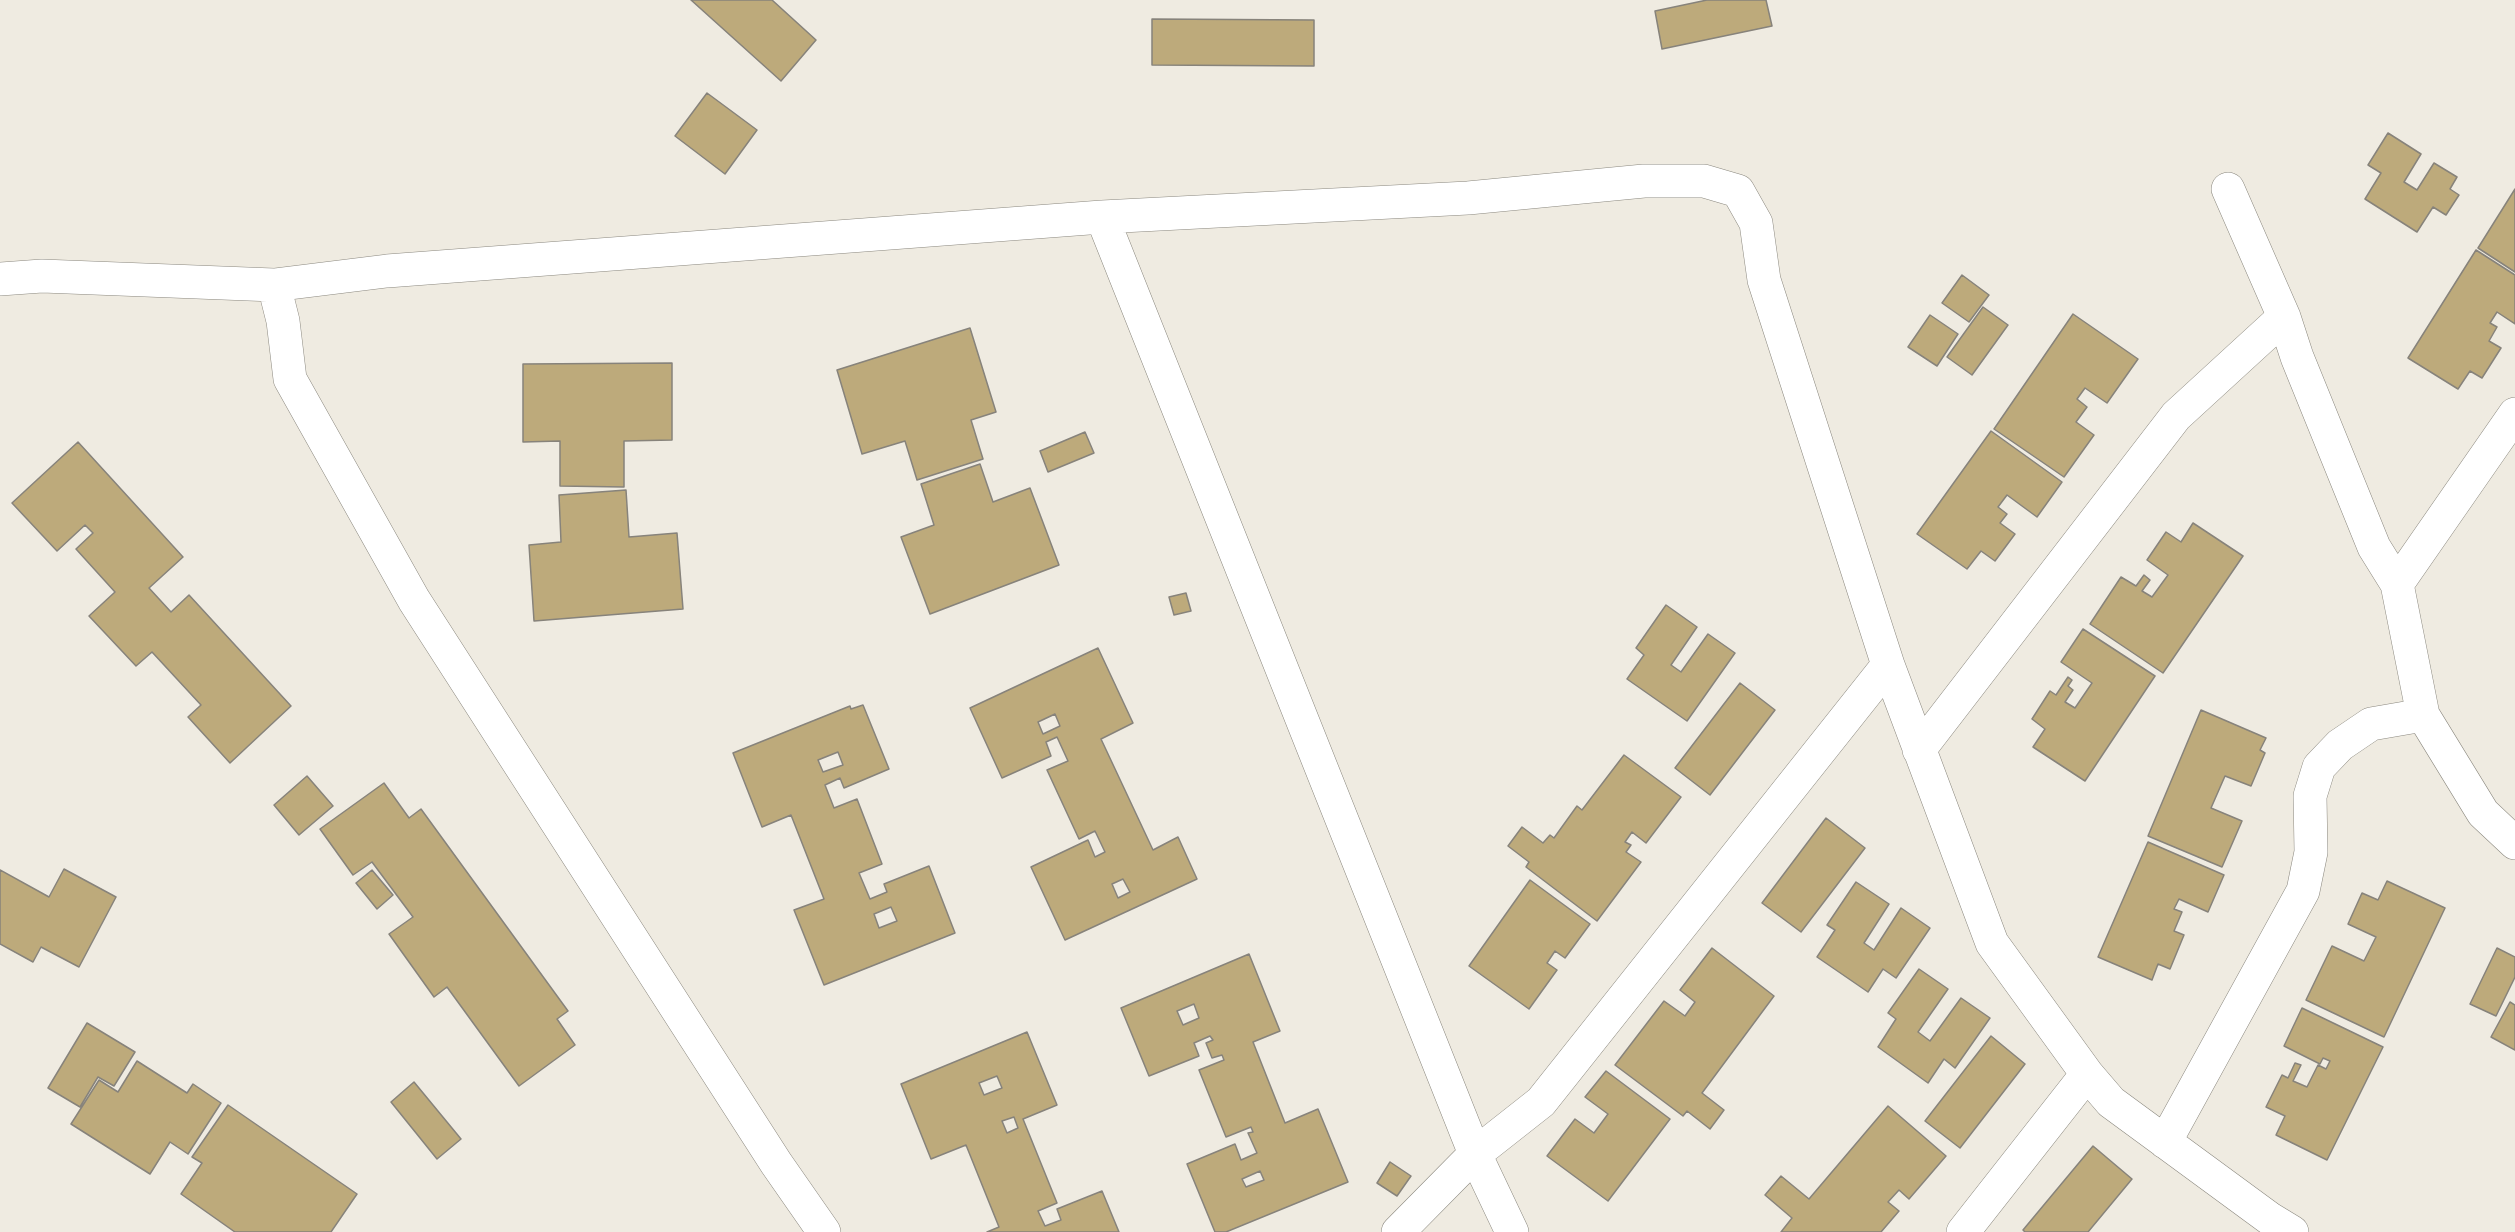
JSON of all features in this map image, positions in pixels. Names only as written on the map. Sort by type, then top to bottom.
[{"type":"street","points":[[0,279],[42,276],[274,285],[387,271],[1102,217],[1468,198],[1644,181],[1704,181],[1738,191],[1756,223],[1764,280],[1888,665],[1992,943],[2087,1074],[2111,1102],[2269,1218],[2292,1232]]},
{"type":"street","points":[[2228,189],[2284,317],[2297,357],[2374,547],[2397,584],[2423,715],[2483,813],[2515,843]]},
{"type":"street","points":[[1102,217],[1475,1154],[1512,1232]]},
{"type":"street","points":[[274,285],[283,321],[290,380],[414,600],[763,1143],[824,1232]]},
{"type":"street","points":[[1919,750],[2176,416],[2284,317]]},
{"type":"street","points":[[2397,584],[2515,414]]},
{"type":"street","points":[[1398,1232],[1475,1154],[1541,1102],[1888,665]]},
{"type":"street","points":[[2166,1142],[2303,891],[2311,852],[2310,796],[2319,766],[2340,745],[2371,724],[2423,715]]},
{"type":"street","points":[[1963,1232],[2087,1074]]},
{"type":"building","points":[[691,0],[772,0],[816,40],[781,81]]},
{"type":"building","points":[[1707,0],[1766,0],[1772,26],[1662,49],[1655,11]]},
{"type":"building","points":[[1152,19],[1314,20],[1314,66],[1152,65]]},
{"type":"building","points":[[707,93],[757,130],[725,174],[675,136]]},
{"type":"building","points":[[2388,133],[2421,154],[2404,182],[2417,190],[2434,163],[2457,177],[2450,189],[2459,195],[2446,215],[2433,207],[2417,232],[2365,199],[2381,173],[2368,165]]},
{"type":"building","points":[[2515,189],[2515,272],[2478,248]]},
{"type":"building","points":[[2476,250],[2515,275],[2515,324],[2497,312],[2490,323],[2497,327],[2489,341],[2501,348],[2482,378],[2470,371],[2458,389],[2408,358]]},
{"type":"building","points":[[1962,275],[1989,295],[1969,322],[1942,303]]},
{"type":"building","points":[[1983,307],[2008,325],[1972,375],[1947,357]]},
{"type":"building","points":[[2073,314],[2138,359],[2107,403],[2085,388],[2077,399],[2087,407],[2076,422],[2094,435],[2064,477],[1994,429]]},
{"type":"building","points":[[1930,315],[1958,334],[1937,366],[1908,347]]},
{"type":"building","points":[[970,328],[996,412],[971,420],[983,459],[917,480],[905,441],[862,454],[837,370]]},
{"type":"building","points":[[672,363],[672,440],[624,441],[624,487],[560,486],[560,441],[523,442],[523,364]]},
{"type":"building","points":[[1991,431],[2062,482],[2037,517],[2007,495],[1998,507],[2007,514],[2000,523],[2015,534],[1995,561],[1981,551],[1967,569],[1917,534]]},
{"type":"building","points":[[1085,432],[1094,453],[1048,472],[1040,451]]},
{"type":"building","points":[[78,442],[183,557],[149,588],[171,612],[189,595],[291,706],[230,763],[188,717],[201,705],[152,652],[136,666],[89,616],[115,592],[76,549],[93,533],[85,525],[57,551],[12,503]]},
{"type":"building","points":[[980,464],[993,502],[1030,488],[1059,565],[930,614],[901,537],[934,525],[921,484]]},
{"type":"building","points":[[626,490],[629,537],[677,533],[683,609],[534,621],[529,545],[561,542],[559,495]]},
{"type":"building","points":[[2193,523],[2243,556],[2163,673],[2090,624],[2121,577],[2136,586],[2144,575],[2150,580],[2142,591],[2152,597],[2168,575],[2147,560],[2166,532],[2181,542]]},
{"type":"building","points":[[1186,593],[1191,611],[1174,615],[1169,597]]},
{"type":"building","points":[[1666,605],[1697,627],[1671,665],[1681,672],[1708,634],[1735,653],[1687,721],[1627,679],[1644,655],[1636,648]]},
{"type":"building","points":[[2083,629],[2155,676],[2085,781],[2033,747],[2045,729],[2032,719],[2050,691],[2056,695],[2068,677],[2072,680],[2068,686],[2073,690],[2065,702],[2075,708],[2092,683],[2061,662]]},
{"type":"building","points":[[1098,648],[1133,723],[1101,739],[1153,850],[1178,837],[1197,879],[1065,940],[1031,867],[1088,840],[1095,857],[1105,852],[1095,831],[1079,839],[1047,770],[1068,761],[1057,737],[1046,742],[1051,756],[1002,778],[970,708]],"holes":[[[1055,714],[1060,726],[1043,734],[1038,722]],[[1123,879],[1130,892],[1118,898],[1112,884]]]},
{"type":"building","points":[[1740,683],[1775,710],[1710,795],[1675,768]]},
{"type":"building","points":[[863,705],[889,769],[844,788],[840,778],[825,785],[834,808],[857,799],[882,864],[859,873],[870,899],[887,892],[884,884],[929,866],[955,933],[824,985],[794,910],[824,899],[791,815],[762,827],[733,753],[850,706],[851,709]],"holes":[[[838,752],[843,765],[823,772],[818,760]],[[891,907],[897,921],[879,928],[874,914]]]},
{"type":"building","points":[[2201,710],[2266,738],[2260,750],[2265,753],[2251,786],[2225,776],[2211,808],[2242,821],[2222,867],[2148,836]]},
{"type":"building","points":[[1624,755],[1681,797],[1646,843],[1632,832],[1625,842],[1631,845],[1626,852],[1641,862],[1597,921],[1526,867],[1529,862],[1508,846],[1522,827],[1543,843],[1550,835],[1554,838],[1577,806],[1582,810]]},
{"type":"building","points":[[307,776],[333,806],[299,835],[274,805]]},
{"type":"building","points":[[384,783],[409,818],[421,809],[568,1011],[557,1019],[575,1045],[519,1086],[447,987],[434,997],[389,934],[413,917],[372,862],[353,875],[320,829]]},
{"type":"building","points":[[1826,818],[1865,848],[1801,932],[1762,903]]},
{"type":"building","points":[[2148,842],[2224,875],[2208,912],[2179,899],[2174,909],[2182,912],[2174,931],[2184,935],[2170,969],[2158,964],[2152,980],[2098,957]]},
{"type":"building","points":[[64,869],[116,897],[79,967],[41,947],[33,962],[0,944],[0,870],[49,897]]},
{"type":"building","points":[[372,870],[393,895],[377,909],[356,883]]},
{"type":"building","points":[[1530,880],[1590,924],[1565,958],[1555,951],[1547,963],[1557,970],[1529,1009],[1469,966]]},
{"type":"building","points":[[2387,881],[2445,908],[2384,1037],[2306,1000],[2332,946],[2364,961],[2376,937],[2348,924],[2362,893],[2378,900]]},
{"type":"building","points":[[1856,882],[1889,904],[1864,943],[1874,950],[1901,908],[1930,928],[1896,978],[1883,969],[1868,992],[1817,957],[1835,930],[1827,925]]},
{"type":"building","points":[[1712,948],[1774,996],[1702,1093],[1724,1110],[1710,1129],[1687,1111],[1683,1116],[1615,1065],[1664,1001],[1685,1016],[1695,1002],[1680,990]]},
{"type":"building","points":[[2497,948],[2515,957],[2515,977],[2496,1016],[2470,1004]]},
{"type":"building","points":[[1249,954],[1280,1031],[1253,1042],[1285,1123],[1318,1109],[1348,1182],[1226,1232],[1215,1232],[1187,1164],[1235,1144],[1241,1160],[1257,1153],[1248,1133],[1253,1132],[1251,1127],[1226,1137],[1199,1070],[1224,1060],[1222,1055],[1212,1058],[1206,1043],[1213,1040],[1210,1036],[1194,1043],[1199,1056],[1149,1076],[1121,1008]],"holes":[[[1194,1004],[1199,1018],[1183,1025],[1177,1011]],[[1260,1171],[1264,1180],[1246,1187],[1242,1179]]]},
{"type":"building","points":[[1919,969],[1948,989],[1918,1032],[1930,1041],[1961,998],[1990,1018],[1955,1068],[1944,1059],[1928,1083],[1878,1047],[1896,1019],[1888,1013]]},
{"type":"building","points":[[2510,1002],[2515,1005],[2515,1050],[2491,1037]]},
{"type":"building","points":[[2302,1008],[2383,1047],[2327,1160],[2276,1135],[2285,1116],[2266,1107],[2282,1075],[2288,1078],[2295,1063],[2301,1065],[2293,1081],[2307,1087],[2318,1065],[2326,1069],[2330,1061],[2323,1058],[2320,1064],[2284,1046]]},
{"type":"building","points":[[87,1023],[135,1052],[114,1086],[98,1077],[80,1107],[48,1088]]},
{"type":"building","points":[[1027,1032],[1057,1105],[1023,1119],[1057,1203],[1038,1211],[1045,1226],[1061,1220],[1057,1209],[1102,1191],[1119,1232],[987,1232],[999,1227],[966,1145],[931,1159],[901,1084]],"holes":[[[997,1076],[1002,1088],[984,1095],[979,1083]],[[1014,1117],[1018,1128],[1007,1133],[1002,1121]]]},
{"type":"building","points":[[1991,1036],[2025,1064],[1960,1148],[1925,1121]]},
{"type":"building","points":[[137,1061],[187,1093],[193,1084],[221,1103],[188,1154],[170,1142],[150,1174],[71,1124],[99,1080],[118,1092]]},
{"type":"building","points":[[1606,1071],[1670,1119],[1608,1201],[1547,1156],[1575,1119],[1594,1133],[1608,1114],[1585,1097]]},
{"type":"building","points":[[414,1082],[461,1139],[437,1159],[391,1102]]},
{"type":"building","points":[[228,1105],[357,1194],[331,1232],[235,1232],[181,1194],[202,1163],[192,1157]]},
{"type":"building","points":[[1888,1106],[1946,1156],[1909,1199],[1899,1190],[1888,1202],[1899,1211],[1881,1232],[1781,1232],[1792,1218],[1765,1195],[1781,1176],[1809,1199]]},
{"type":"building","points":[[2093,1146],[2132,1179],[2088,1232],[2025,1232],[2023,1230]]},
{"type":"building","points":[[1390,1162],[1411,1176],[1397,1196],[1377,1183]]}]
